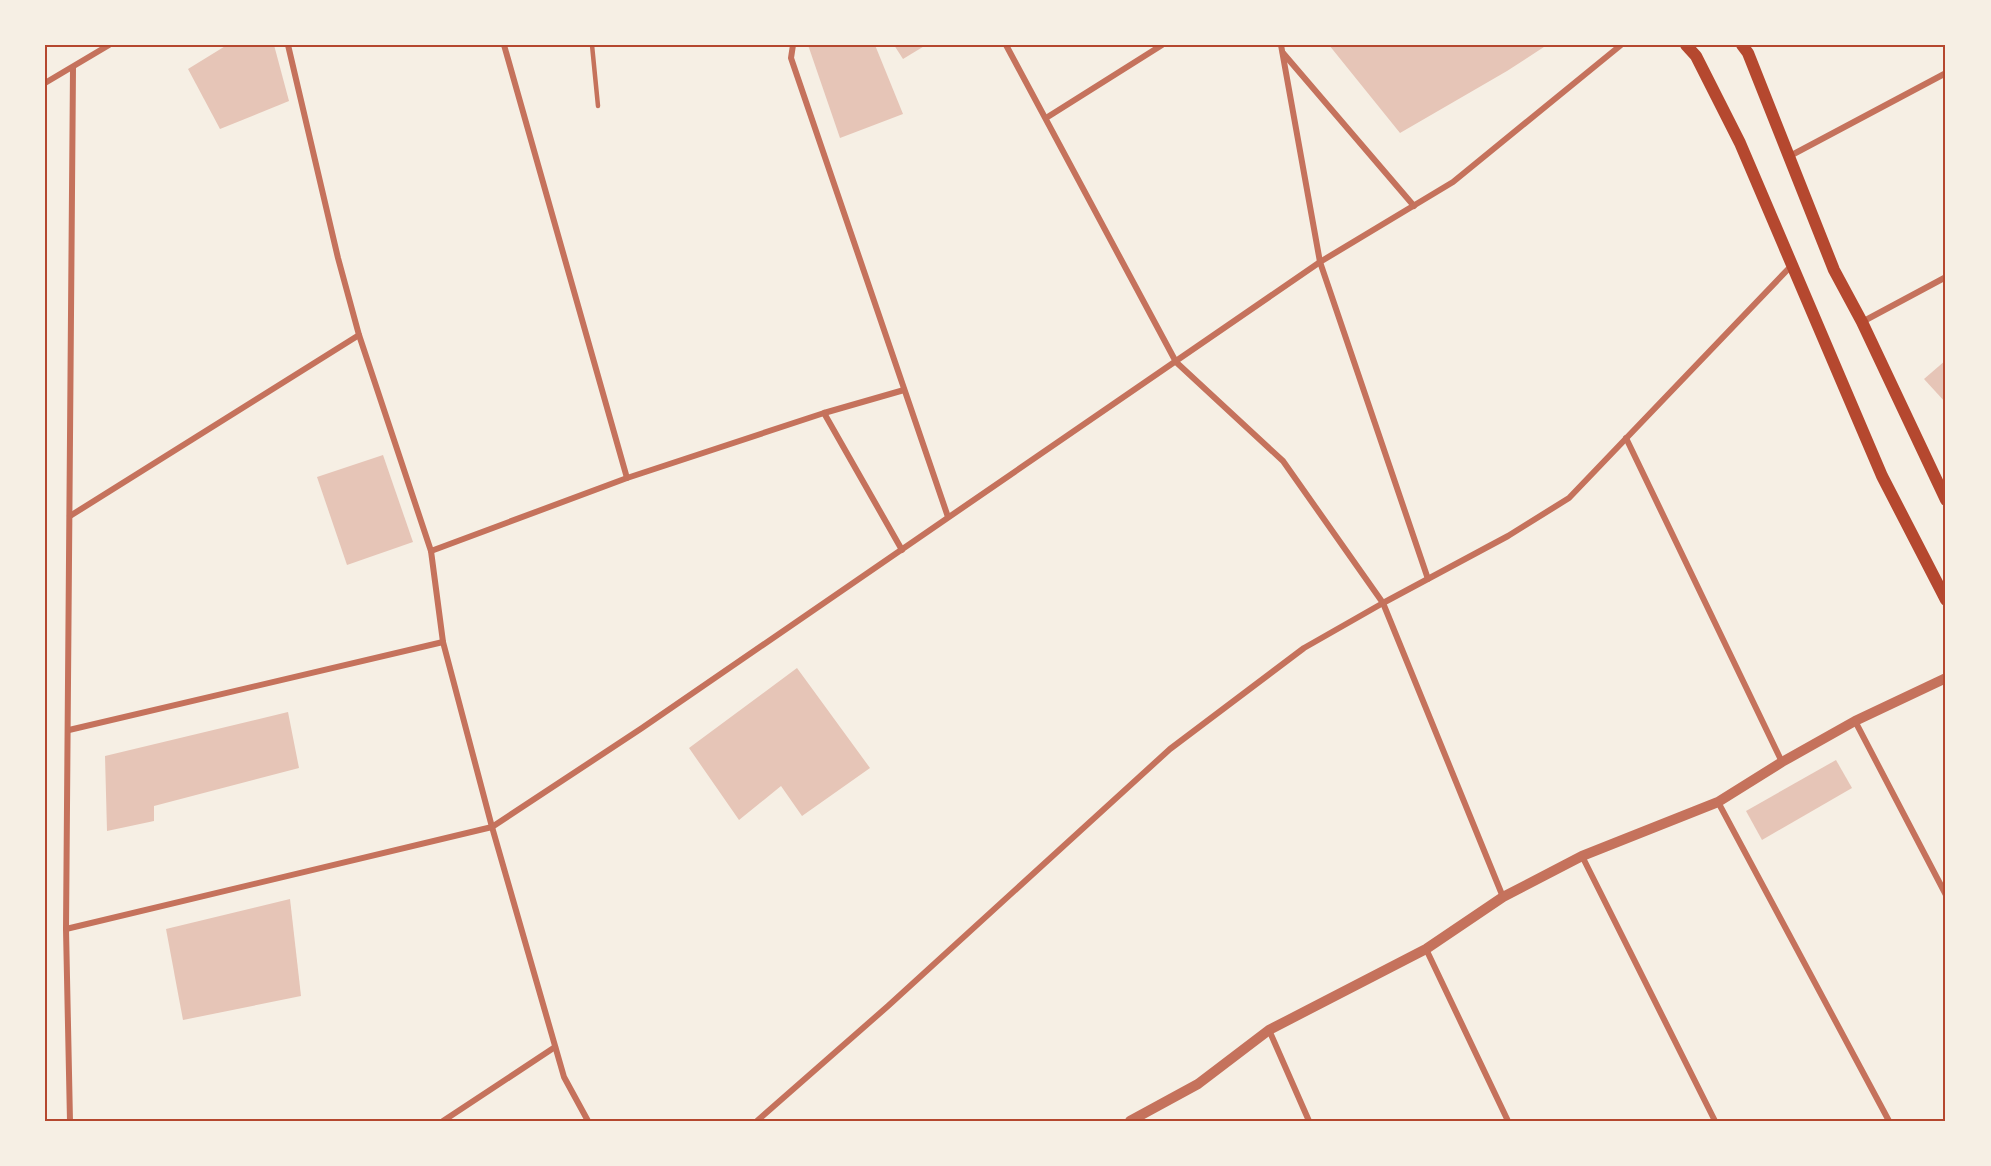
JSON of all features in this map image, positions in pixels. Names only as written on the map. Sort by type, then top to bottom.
[{"type":"main road","points":[[1686,45],[1696,56],[1740,143],[1882,476],[1946,600]]},
{"type":"main road","points":[[1742,45],[1748,53],[1834,270],[1862,322],[1946,500]]},
{"type":"street","points":[[45,83],[109,45]]},
{"type":"street","points":[[288,45],[338,258],[359,335],[431,551],[442,642],[492,827],[564,1077],[588,1121]]},
{"type":"street","points":[[504,45],[627,478]]},
{"type":"street","points":[[793,45],[792,58],[948,517]]},
{"type":"street","points":[[1006,45],[1176,362],[1283,461],[1383,603],[1503,897]]},
{"type":"street","points":[[1046,118],[1162,45]]},
{"type":"street","points":[[66,929],[492,827],[642,728],[1320,262],[1453,182],[1621,45]]},
{"type":"street","points":[[1281,48],[1414,206]]},
{"type":"street","points":[[1281,48],[1320,262],[1428,579]]},
{"type":"street","points":[[70,1121],[66,929],[73,68]]},
{"type":"street","points":[[1788,157],[1946,73]]},
{"type":"street","points":[[757,1121],[888,1006],[1170,749],[1304,648],[1508,536],[1569,498],[1793,264]]},
{"type":"street","points":[[1862,322],[1946,277]]},
{"type":"street","points":[[70,516],[359,335]]},
{"type":"street","points":[[431,551],[627,478],[824,413],[904,390]]},
{"type":"street","points":[[824,413],[902,550]]},
{"type":"street","points":[[1626,438],[1782,762]]},
{"type":"street","points":[[69,730],[442,642]]},
{"type":"street","points":[[1130,1121],[1198,1084],[1269,1030],[1426,949],[1503,897],[1582,856],[1719,802],[1782,762],[1856,721],[1946,678]]},
{"type":"street","points":[[1856,721],[1946,896]]},
{"type":"street","points":[[1719,802],[1889,1121]]},
{"type":"street","points":[[1582,856],[1715,1121]]},
{"type":"street","points":[[1426,949],[1508,1121]]},
{"type":"street","points":[[1269,1030],[1309,1121]]},
{"type":"street","points":[[443,1121],[555,1047]]},
{"type":"lane","points":[[592,45],[598,105]]},
{"type":"building","points":[[227,45],[274,45],[289,101],[220,129],[188,69]]},
{"type":"building","points":[[808,45],[875,45],[903,114],[840,138]]},
{"type":"building","points":[[894,45],[926,45],[903,59]]},
{"type":"building","points":[[1329,45],[1428,45],[1430,47],[1432,45],[1547,45],[1400,133]]},
{"type":"building","points":[[1946,360],[1946,403],[1924,379]]},
{"type":"building","points":[[383,455],[413,542],[347,565],[317,477]]},
{"type":"building","points":[[797,668],[870,768],[802,816],[781,786],[739,820],[689,748]]},
{"type":"building","points":[[288,712],[299,768],[154,806],[154,821],[107,831],[105,756]]},
{"type":"building","points":[[1836,760],[1852,788],[1762,840],[1746,811]]},
{"type":"building","points":[[290,899],[301,996],[183,1020],[166,929]]}]
